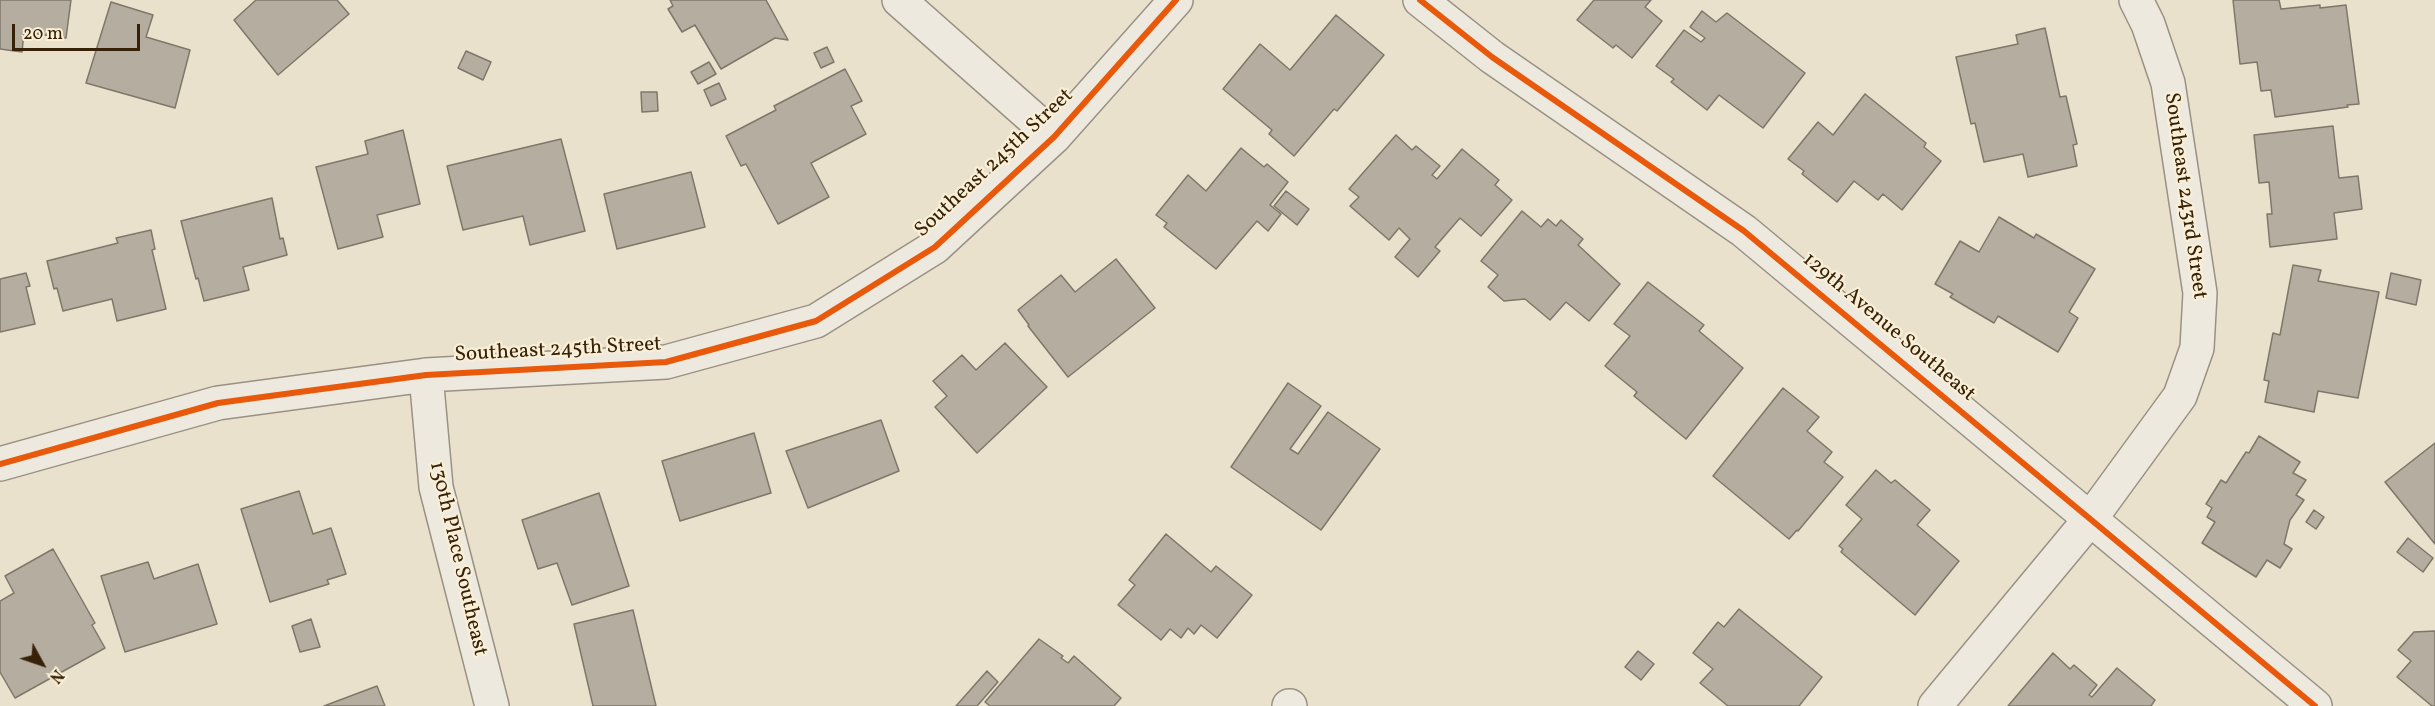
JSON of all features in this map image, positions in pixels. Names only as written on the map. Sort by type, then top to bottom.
[{"type":"street","points":[[899,0],[1054,137]]},
{"type":"street","name":"Southeast 245th Street","points":[[0,464],[218,403],[426,375],[666,363],[816,321],[936,247],[1054,137],[1176,0]]},
{"type":"street","name":"129th Avenue Southeast","points":[[1420,0],[1492,57],[1744,231],[2316,706]]},
{"type":"street","name":"Southeast 243rd Street","points":[[1935,706],[2091,518],[2180,396],[2197,348],[2200,293],[2168,82],[2148,24],[2136,0]]},
{"type":"street","name":"130th Place Southeast","points":[[426,375],[436,487],[492,706]]},
{"type":"building","points":[[0,0],[71,0],[66,38],[24,32],[22,52],[0,49]]},
{"type":"building","points":[[256,0],[337,0],[349,14],[278,75],[234,20]]},
{"type":"building","points":[[670,0],[766,0],[788,40],[775,38],[721,69],[695,25],[682,32],[668,9],[673,6]]},
{"type":"building","points":[[1594,0],[1651,0],[1645,7],[1662,21],[1632,58],[1616,45],[1613,48],[1577,20]]},
{"type":"building","points":[[2233,0],[2279,0],[2281,9],[2346,5],[2359,104],[2275,117],[2271,90],[2261,91],[2257,62],[2240,64]]},
{"type":"building","points":[[111,2],[153,15],[146,37],[190,50],[175,108],[86,83]]},
{"type":"building","points":[[1702,11],[1716,22],[1727,13],[1805,73],[1763,128],[1719,95],[1707,110],[1671,82],[1674,79],[1656,66],[1684,30],[1701,42],[1705,38],[1690,27]]},
{"type":"building","points":[[1336,15],[1384,55],[1337,111],[1334,109],[1294,156],[1269,134],[1272,130],[1223,89],[1260,44],[1290,70]]},
{"type":"building","points":[[2045,28],[2060,97],[2066,96],[2077,144],[2073,145],[2077,166],[2028,177],[2023,154],[1984,162],[1975,123],[1971,124],[1956,57],[2018,44],[2016,35]]},
{"type":"building","points":[[827,47],[834,62],[821,68],[814,53]]},
{"type":"building","points":[[466,51],[491,62],[483,80],[458,68]]},
{"type":"building","points":[[709,62],[716,74],[698,84],[691,72]]},
{"type":"building","points":[[845,69],[862,101],[851,106],[866,134],[811,163],[829,197],[778,224],[746,164],[741,166],[726,136],[776,110],[774,106]]},
{"type":"building","points":[[719,83],[726,99],[711,106],[704,90]]},
{"type":"building","points":[[641,92],[657,92],[658,111],[642,112]]},
{"type":"building","points":[[1865,94],[1926,143],[1924,147],[1941,161],[1902,210],[1883,194],[1878,200],[1854,181],[1837,202],[1802,174],[1804,171],[1788,159],[1818,122],[1833,135]]},
{"type":"building","points":[[2333,126],[2339,178],[2358,176],[2362,209],[2334,213],[2337,239],[2270,247],[2267,214],[2272,214],[2269,182],[2259,183],[2254,135]]},
{"type":"building","points":[[403,130],[420,204],[377,215],[383,237],[338,249],[316,167],[368,154],[365,141]]},
{"type":"building","points":[[1396,135],[1412,150],[1416,146],[1440,166],[1432,175],[1437,179],[1462,149],[1499,180],[1495,185],[1512,200],[1481,236],[1460,218],[1435,247],[1440,251],[1418,277],[1395,257],[1410,239],[1399,228],[1389,240],[1350,206],[1359,197],[1349,189]]},
{"type":"building","points":[[561,139],[585,231],[530,245],[523,216],[463,230],[447,166]]},
{"type":"building","points":[[1241,148],[1264,167],[1267,164],[1288,182],[1270,205],[1281,214],[1268,231],[1257,221],[1216,269],[1164,227],[1167,223],[1156,215],[1188,175],[1206,191]]},
{"type":"building","points":[[691,172],[705,227],[617,249],[604,194]]},
{"type":"building","points":[[1286,191],[1309,209],[1297,225],[1274,206]]},
{"type":"building","points":[[272,198],[280,239],[283,238],[287,255],[243,267],[249,290],[204,301],[181,221]]},
{"type":"building","points":[[1522,211],[1541,227],[1548,219],[1556,226],[1561,220],[1583,239],[1578,245],[1620,284],[1589,321],[1566,302],[1550,320],[1525,299],[1504,301],[1488,287],[1498,275],[1481,261]]},
{"type":"building","points":[[1999,217],[2034,238],[2036,234],[2095,269],[2069,312],[2078,318],[2058,352],[1998,316],[1994,323],[1950,297],[1953,294],[1935,284],[1960,241],[1979,252]]},
{"type":"building","points":[[151,230],[155,249],[152,250],[166,309],[117,321],[112,299],[63,311],[57,288],[54,289],[47,261],[118,243],[116,238]]},
{"type":"building","points":[[1116,259],[1155,308],[1068,377],[1018,310],[1061,275],[1075,292]]},
{"type":"building","points":[[2293,265],[2321,270],[2318,281],[2379,292],[2358,398],[2318,391],[2314,412],[2265,402],[2269,381],[2264,380],[2273,333],[2280,335]]},
{"type":"building","points":[[26,273],[30,286],[26,287],[35,324],[0,332],[0,279]]},
{"type":"building","points":[[2391,273],[2421,280],[2416,305],[2386,298]]},
{"type":"building","points":[[1648,282],[1704,325],[1699,331],[1743,368],[1686,439],[1634,396],[1637,392],[1605,366],[1630,336],[1614,324]]},
{"type":"building","points":[[1005,343],[1047,387],[977,453],[935,407],[947,396],[933,381],[962,355],[976,370]]},
{"type":"building","points":[[1288,383],[1321,406],[1290,449],[1298,454],[1328,412],[1380,449],[1321,530],[1231,467]]},
{"type":"building","points":[[1783,388],[1819,417],[1807,431],[1832,452],[1824,462],[1843,477],[1789,539],[1713,476]]},
{"type":"building","points":[[881,420],[899,471],[808,508],[786,451]]},
{"type":"building","points":[[754,433],[771,493],[680,521],[662,461]]},
{"type":"building","points":[[2259,436],[2300,462],[2293,473],[2306,480],[2296,495],[2304,500],[2290,520],[2284,544],[2292,549],[2280,568],[2267,560],[2256,577],[2202,543],[2215,522],[2207,517],[2212,508],[2206,504],[2221,480],[2226,483]]},
{"type":"building","points":[[2435,443],[2435,544],[2385,482]]},
{"type":"building","points":[[1876,470],[1891,483],[1895,480],[1930,510],[1917,525],[1959,561],[1915,615],[1841,552],[1843,549],[1839,546],[1862,519],[1846,505]]},
{"type":"building","points":[[299,491],[313,534],[331,528],[346,574],[327,580],[329,584],[270,602],[241,509]]},
{"type":"building","points":[[599,493],[629,586],[572,605],[557,563],[538,569],[522,520]]},
{"type":"building","points":[[2314,510],[2324,517],[2316,529],[2306,522]]},
{"type":"building","points":[[1166,534],[1211,572],[1216,566],[1252,595],[1217,638],[1201,625],[1194,634],[1188,628],[1181,638],[1170,629],[1161,640],[1118,605],[1135,585],[1129,580]]},
{"type":"building","points":[[2408,538],[2433,558],[2423,572],[2397,552]]},
{"type":"building","points":[[53,549],[95,623],[92,625],[105,648],[15,698],[0,672],[0,601],[14,593],[5,576]]},
{"type":"building","points":[[148,562],[154,579],[198,564],[217,624],[125,652],[101,576]]},
{"type":"building","points":[[1739,609],[1822,677],[1799,706],[1728,706],[1700,683],[1713,669],[1693,653],[1718,622],[1724,627]]},
{"type":"building","points":[[633,610],[656,706],[593,706],[574,624]]},
{"type":"building","points":[[311,619],[320,647],[300,652],[292,626]]},
{"type":"building","points":[[2435,631],[2435,706],[2432,706],[2397,677],[2411,661],[2398,650],[2414,632]]},
{"type":"building","points":[[1039,639],[1063,656],[1061,658],[1068,663],[1074,656],[1121,698],[1114,706],[990,706],[985,702]]},
{"type":"building","points":[[1638,651],[1654,664],[1641,680],[1625,667]]},
{"type":"building","points":[[2053,653],[2070,669],[2074,665],[2097,685],[2089,695],[2092,697],[2117,668],[2155,700],[2151,706],[2008,706]]},
{"type":"building","points":[[987,671],[998,682],[977,706],[956,706]]},
{"type":"building","points":[[377,686],[385,706],[324,706]]},
{"type":"cycle path","points":[[0,464],[218,403],[426,375],[666,362],[816,321],[935,247],[1054,137],[1176,0]]},
{"type":"cycle path","points":[[1420,0],[1492,57],[1744,231],[2315,706]]}]
